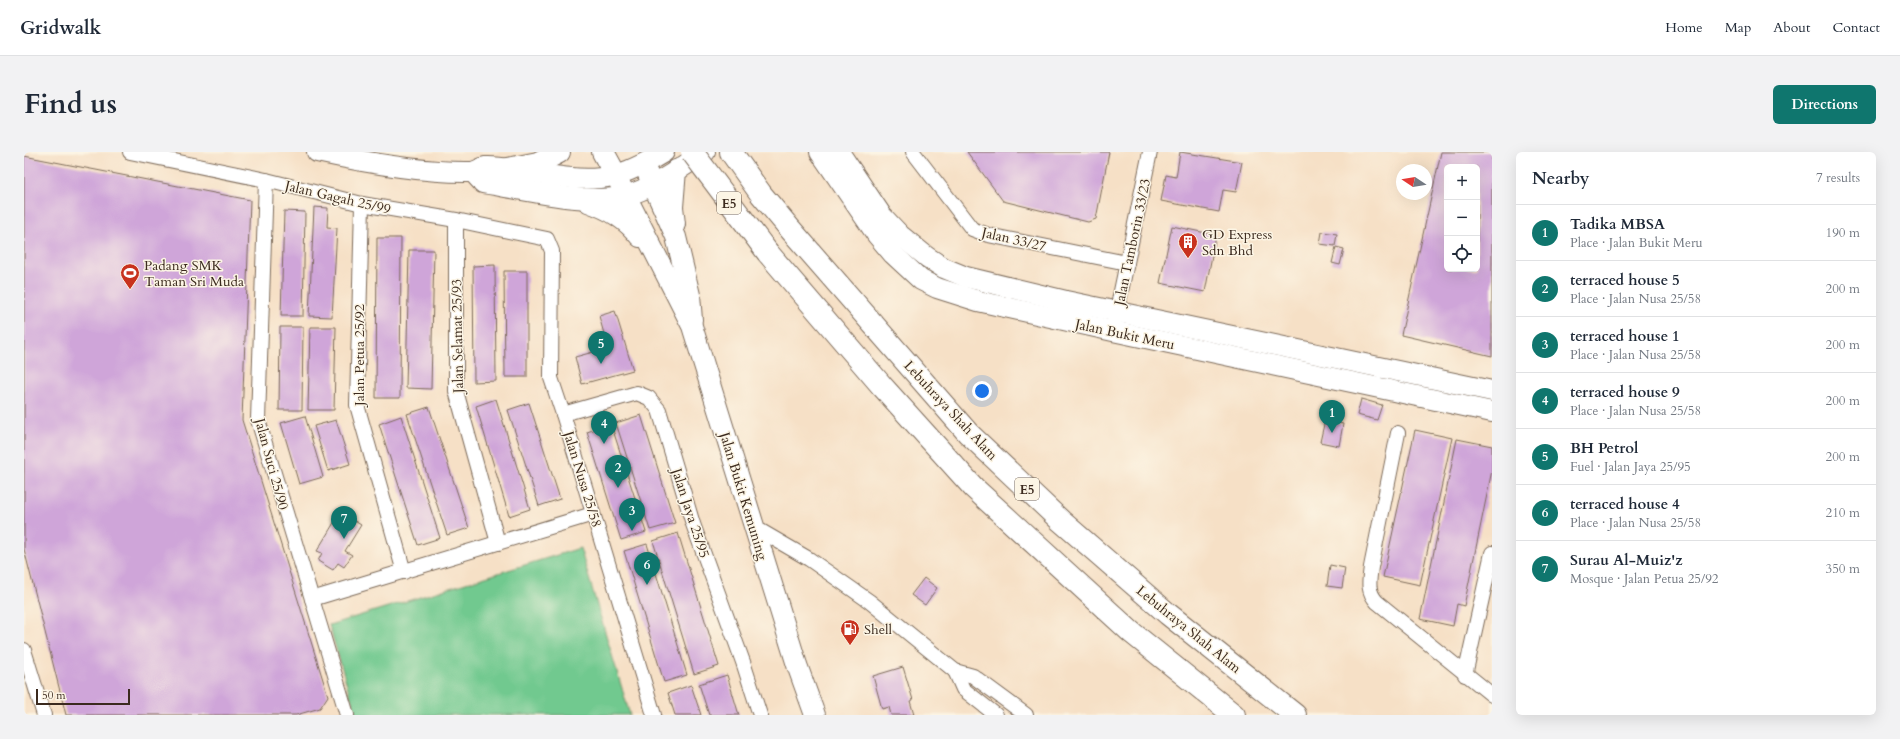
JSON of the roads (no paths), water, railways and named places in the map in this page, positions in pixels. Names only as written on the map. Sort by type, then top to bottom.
[{"type":"highway","points":[[508,169],[538,163],[559,152]]},
{"type":"highway","points":[[602,152],[616,176]]},
{"type":"highway","name":"E5","points":[[692,152],[768,253],[882,386],[974,488],[1131,632],[1234,715]]},
{"type":"highway","name":"Lebuhraya Shah Alam","points":[[731,152],[761,194],[791,230],[968,433],[1061,521],[1162,609],[1295,715]]},
{"type":"main road","points":[[317,152],[428,170],[473,172],[484,167],[575,179],[598,180],[616,176],[644,164],[664,152]]},
{"type":"main road","points":[[473,172],[483,183],[572,197],[606,199],[626,195],[652,184],[705,152]]},
{"type":"main road","name":"Jalan Bukit Meru","points":[[820,152],[877,235],[893,254],[921,280],[937,288],[978,301],[1492,412]]},
{"type":"main road","name":"Jalan Bukit Meru","points":[[839,152],[882,216],[912,245],[944,268],[966,277],[1066,301],[1492,391]]},
{"type":"main road","name":"Jalan Bukit Kemuning","points":[[644,164],[676,237],[690,295],[692,326]]},
{"type":"main road","points":[[676,170],[673,207],[676,237]]},
{"type":"main road","name":"Jalan Bukit Kemuning","points":[[616,176],[661,262],[674,294],[692,326],[797,666],[814,715]]},
{"type":"main road","points":[[572,197],[606,208],[621,217],[631,226],[661,262]]},
{"type":"main road","name":"Jalan Bukit Kemuning","points":[[797,666],[804,715]]},
{"type":"street","name":"Jalan Gagah 25/99","points":[[130,152],[266,180],[362,204],[456,220],[548,239]]},
{"type":"street","name":"Jalan 33/27","points":[[913,152],[972,229],[988,235],[1127,263]]},
{"type":"street","name":"Jalan Tamborin 33/23","points":[[1113,331],[1150,152]]},
{"type":"street","name":"Jalan Suci 25/90","points":[[266,180],[258,420],[345,714]]},
{"type":"street","name":"Jalan Petua 25/92","points":[[362,204],[357,405],[404,572]]},
{"type":"street","name":"Jalan Selamat 25/93","points":[[456,220],[456,391],[498,543]]},
{"type":"street","name":"Jalan Nusa 25/58","points":[[548,239],[552,251],[551,378],[654,715]]},
{"type":"street","name":"Jalan Jaya 25/95","points":[[563,414],[637,393],[649,398],[660,410],[693,524],[743,662],[760,715]]},
{"type":"street","points":[[1398,433],[1369,580],[1370,592],[1377,602],[1465,675],[1492,695]]},
{"type":"street","points":[[312,599],[593,514]]},
{"type":"street","points":[[754,527],[809,559],[869,601],[954,671],[963,689],[996,715]]},
{"type":"street","points":[[1465,675],[1492,553]]},
{"type":"street","points":[[24,650],[44,715]]},
{"type":"street","points":[[954,671],[973,676],[1026,715]]},
{"type":"place","name":"GD Express Sdn Bhd","points":[[1188,259]]},
{"type":"place","name":"Padang SMK Taman Sri Muda","points":[[130,290]]},
{"type":"place","name":"BH Petrol","points":[[601,364]]},
{"type":"place","name":"Tadika MBSA","points":[[1332,433]]},
{"type":"place","name":"terraced house 9","points":[[604,444]]},
{"type":"place","name":"terraced house 5","points":[[618,488]]},
{"type":"place","name":"terraced house 1","points":[[632,531]]},
{"type":"place","name":"Surau Al-Muiz'z","points":[[344,539]]},
{"type":"place","name":"terraced house 4","points":[[647,585]]},
{"type":"place","name":"Shell","points":[[850,646]]}]
